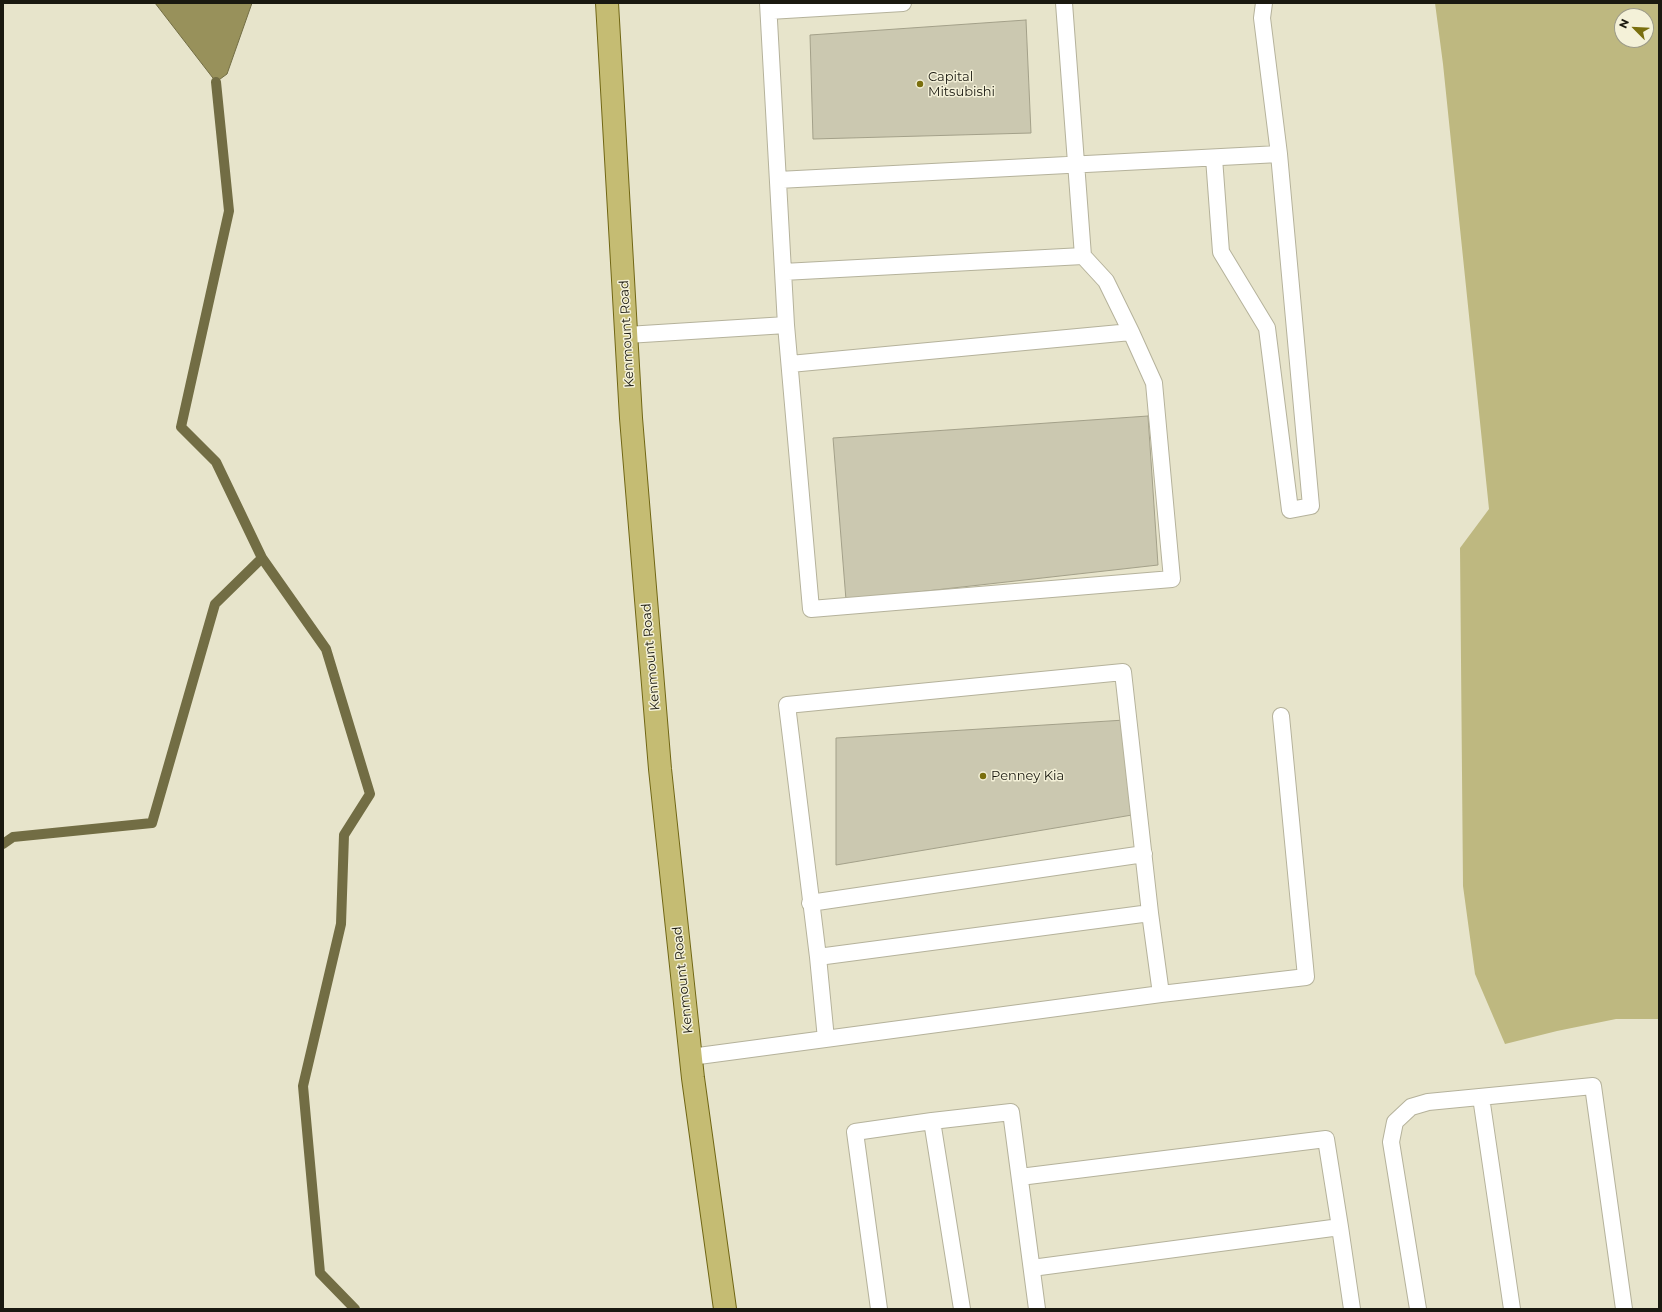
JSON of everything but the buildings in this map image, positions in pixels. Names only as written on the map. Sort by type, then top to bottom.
[{"type":"main road","name":"Kenmount Road","points":[[608,3],[631,418],[660,769],[691,1057],[725,1309]]},
{"type":"lane","points":[[903,3],[769,7],[786,325],[812,609],[1172,579],[1154,383],[1106,281],[1083,256],[1064,3]]},
{"type":"lane","points":[[1214,158],[1221,252],[1267,328],[1290,510],[1311,506],[1279,154],[1262,18],[1264,3]]},
{"type":"lane","points":[[778,180],[1279,154]]},
{"type":"lane","points":[[783,272],[1083,256]]},
{"type":"lane","points":[[627,334],[786,325]]},
{"type":"lane","points":[[790,364],[1131,332]]},
{"type":"lane","points":[[826,1039],[818,957],[810,903],[787,705],[1123,672],[1150,913],[1161,994]]},
{"type":"lane","points":[[691,1057],[1306,976],[1281,716]]},
{"type":"lane","points":[[810,903],[1144,854]]},
{"type":"lane","points":[[818,957],[1150,913]]},
{"type":"lane","points":[[1418,1309],[1391,1142],[1395,1122],[1411,1107],[1422,1104],[1593,1086],[1624,1309]]},
{"type":"lane","points":[[1481,1097],[1512,1309]]},
{"type":"lane","points":[[879,1309],[855,1132],[1011,1112],[1037,1309]]},
{"type":"lane","points":[[932,1122],[962,1309]]},
{"type":"lane","points":[[1020,1177],[1326,1139],[1352,1309]]},
{"type":"lane","points":[[1032,1268],[1340,1227]]},
{"type":"shaded area","points":[[155,3],[252,3],[227,74],[216,82]]},
{"type":"shaded area","points":[[1435,3],[1659,3],[1659,1019],[1616,1019],[1557,1031],[1505,1044],[1475,974],[1463,886],[1460,548],[1489,509],[1443,64]]},
{"type":"waterway","points":[[216,82],[229,211],[181,427],[216,462],[262,558],[326,649],[370,794],[344,835],[341,924],[303,1086],[320,1273],[355,1309]]},
{"type":"waterway","points":[[3,844],[13,837],[152,823],[215,604],[262,558]]},
{"type":"place","name":"Capital Mitsubishi","points":[[920,84]]},
{"type":"place","name":"Penney Kia","points":[[983,776]]}]
